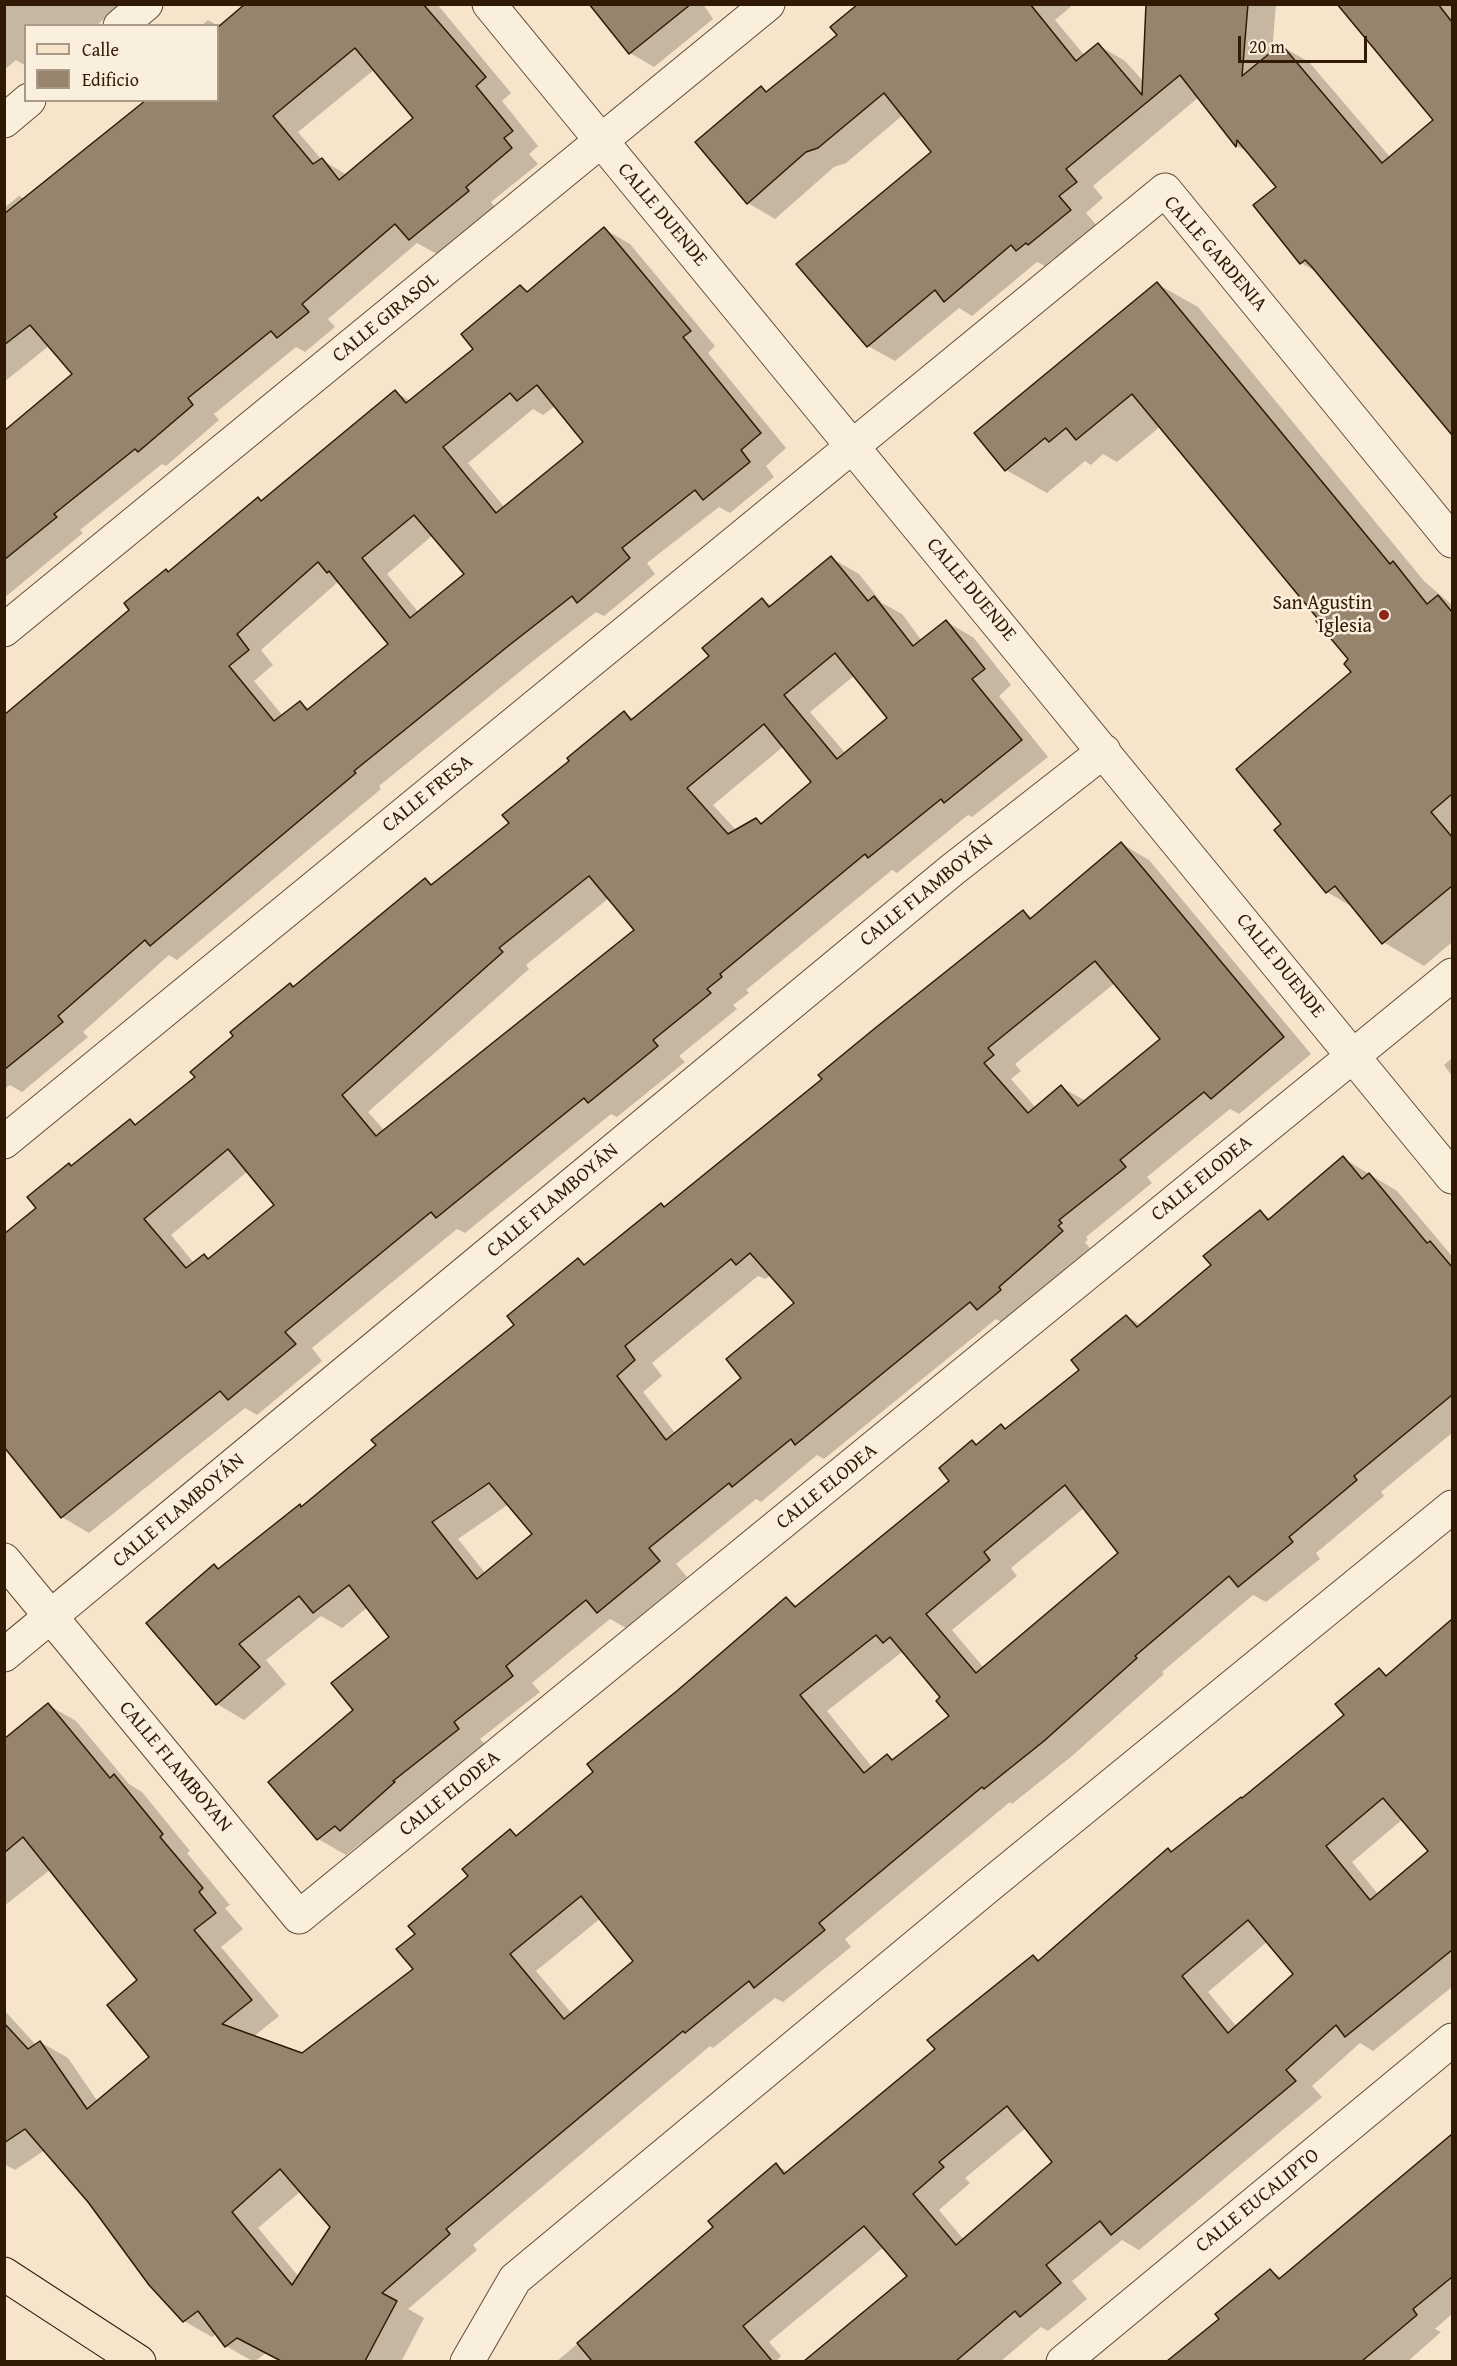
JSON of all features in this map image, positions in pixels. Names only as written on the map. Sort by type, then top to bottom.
[{"type":"main road","points":[[4,2274],[139,2361]]},
{"type":"street","points":[[122,24],[146,4]]},
{"type":"street","name":"CALLE DUENDE","points":[[489,4],[1452,1177]]},
{"type":"street","name":"CALLE GIRASOL","points":[[4,630],[768,4]]},
{"type":"street","points":[[4,121],[27,102]]},
{"type":"street","name":"CALLE GARDENIA","points":[[852,446],[1165,190],[1452,542]]},
{"type":"street","name":"CALLE FRESA","points":[[4,1142],[852,446]]},
{"type":"street","name":"CALLE FLAMBOYÁN","points":[[4,1655],[952,870],[1104,751]]},
{"type":"street","points":[[1353,1056],[1452,975]]},
{"type":"street","name":"CALLE ELODEA","points":[[299,1917],[1353,1056]]},
{"type":"street","points":[[466,2361],[515,2279],[987,1887],[1452,1507]]},
{"type":"street","points":[[4,1560],[51,1617]]},
{"type":"street","name":"CALLE FLAMBOYAN","points":[[51,1617],[299,1917]]},
{"type":"street","name":"CALLE EUCALIPTO","points":[[1063,2361],[1452,2040]]},
{"type":"building","points":[[245,4],[423,4],[486,77],[476,86],[513,131],[504,138],[512,148],[466,187],[469,191],[409,240],[395,224],[302,304],[309,312],[277,338],[271,331],[188,398],[193,405],[138,452],[135,449],[54,514],[57,517],[4,560],[4,431],[72,374],[30,325],[4,345],[4,214],[144,102],[219,102],[219,26]],"holes":[[[355,48],[413,118],[339,180],[322,158],[313,164],[273,116]]]},
{"type":"building","points":[[589,4],[691,4],[629,54]]},
{"type":"building","points":[[858,4],[1030,4],[1076,61],[1098,43],[1142,95],[1146,4],[1248,4],[1242,76],[1281,44],[1382,163],[1433,120],[1337,4],[1438,4],[1452,22],[1452,435],[1311,266],[1305,260],[1300,264],[1253,205],[1276,187],[1237,140],[1236,147],[1180,75],[1066,169],[1077,182],[1059,196],[1071,210],[1028,245],[1026,243],[1016,251],[1011,245],[944,302],[935,290],[867,347],[796,264],[931,152],[884,93],[818,148],[806,152],[747,204],[695,142],[761,86],[766,92],[837,35],[830,27]]},
{"type":"building","points":[[604,227],[691,331],[683,337],[761,433],[741,450],[750,462],[703,500],[695,490],[622,548],[630,558],[577,603],[572,596],[354,771],[356,773],[150,946],[145,940],[58,1016],[63,1022],[4,1070],[4,715],[129,610],[124,603],[166,569],[168,572],[258,497],[261,501],[395,390],[406,403],[473,349],[461,334],[520,285],[527,292]],"holes":[[[537,385],[583,442],[496,513],[443,447],[510,393],[517,401]],[[414,515],[464,574],[410,618],[362,558]],[[318,562],[327,573],[329,571],[388,644],[307,710],[300,701],[274,721],[229,666],[249,650],[237,634]]]},
{"type":"building","name":"San Agustin Iglesia","points":[[1157,282],[1390,564],[1393,561],[1427,604],[1438,595],[1452,612],[1452,794],[1431,812],[1452,837],[1452,886],[1382,944],[1335,886],[1326,893],[1274,830],[1281,824],[1236,769],[1351,672],[1344,664],[1348,659],[1316,621],[1318,619],[1132,394],[1076,440],[1066,428],[1049,442],[1045,438],[1005,471],[974,433]]},
{"type":"building","points":[[831,556],[868,601],[874,596],[913,646],[946,620],[985,669],[972,679],[1022,740],[944,803],[941,799],[868,858],[865,854],[720,974],[722,977],[707,989],[711,993],[653,1040],[658,1046],[588,1103],[584,1098],[436,1218],[431,1212],[285,1332],[296,1344],[228,1400],[220,1391],[61,1518],[4,1447],[4,1234],[36,1208],[27,1197],[69,1163],[71,1166],[130,1119],[135,1125],[195,1077],[190,1072],[233,1036],[230,1032],[290,983],[293,987],[425,878],[431,885],[509,823],[502,815],[569,761],[567,758],[624,711],[631,720],[709,656],[702,648],[762,598],[769,607]],"holes":[[[835,653],[887,718],[837,759],[784,695]],[[764,724],[811,782],[761,824],[756,818],[728,834],[687,788]],[[589,876],[634,930],[376,1136],[342,1095],[503,952],[499,948]],[[228,1149],[274,1205],[208,1259],[204,1254],[186,1268],[144,1219]]]},
{"type":"building","points":[[1121,842],[1284,1037],[1211,1099],[1204,1092],[1120,1160],[1126,1167],[1059,1220],[1062,1223],[1058,1226],[1063,1231],[999,1287],[1001,1290],[977,1310],[970,1302],[795,1445],[791,1439],[732,1487],[729,1483],[649,1548],[660,1561],[597,1613],[586,1600],[506,1666],[513,1676],[454,1722],[459,1729],[393,1781],[395,1782],[340,1831],[335,1826],[317,1840],[268,1782],[353,1710],[331,1683],[389,1637],[349,1585],[313,1613],[299,1596],[239,1644],[260,1667],[216,1705],[146,1623],[214,1564],[218,1569],[300,1504],[301,1507],[376,1445],[371,1440],[514,1325],[507,1316],[578,1258],[584,1265],[661,1203],[664,1207],[822,1079],[818,1075],[1023,910],[1030,919]],"holes":[[[1095,961],[1160,1039],[1078,1106],[1061,1085],[1028,1113],[984,1063],[994,1055],[988,1048]],[[750,1253],[794,1303],[726,1359],[741,1378],[666,1440],[617,1376],[635,1360],[625,1346],[731,1259],[736,1265]],[[489,1483],[532,1534],[477,1579],[432,1522]]]},
{"type":"building","points":[[1343,1156],[1362,1179],[1369,1173],[1427,1243],[1430,1241],[1452,1267],[1452,1395],[1354,1476],[1357,1480],[1289,1537],[1293,1542],[1238,1587],[1229,1576],[1135,1656],[1137,1658],[1044,1741],[984,1789],[982,1787],[819,1923],[825,1930],[754,1988],[749,1981],[685,2033],[683,2031],[446,2229],[450,2234],[382,2293],[397,2301],[365,2361],[281,2361],[237,2338],[225,2347],[198,2311],[183,2322],[149,2285],[88,2202],[25,2129],[4,2143],[4,2023],[28,2049],[40,2041],[87,2109],[149,2057],[107,2005],[137,1980],[23,1837],[4,1853],[4,1739],[48,1703],[110,1778],[114,1774],[163,1834],[160,1837],[203,1888],[199,1892],[216,1913],[194,1930],[252,2000],[222,2024],[302,2053],[413,1969],[396,1949],[415,1934],[408,1926],[468,1876],[462,1869],[510,1829],[516,1836],[593,1772],[587,1764],[678,1690],[786,1597],[795,1607],[949,1481],[939,1468],[972,1440],[976,1445],[1001,1424],[1005,1429],[1079,1370],[1071,1360],[1126,1315],[1137,1327],[1211,1265],[1203,1256],[1260,1210],[1268,1220]],"holes":[[[1065,1485],[1118,1553],[976,1673],[926,1614],[990,1560],[984,1552]],[[876,1635],[883,1643],[890,1637],[940,1697],[936,1701],[949,1716],[892,1760],[887,1754],[864,1773],[800,1695]],[[581,1896],[633,1961],[564,2019],[510,1954]],[[280,2169],[330,2227],[292,2285],[232,2212]]]},
{"type":"building","points":[[1452,1619],[1452,1950],[1345,2037],[1336,2025],[1286,2070],[1296,2081],[1111,2235],[1100,2221],[1046,2265],[1061,2283],[1020,2317],[1015,2311],[956,2361],[804,2361],[907,2276],[864,2226],[743,2326],[772,2361],[592,2361],[577,2343],[713,2227],[708,2221],[776,2163],[784,2174],[935,2049],[927,2040],[1033,1955],[1038,1961],[1168,1848],[1171,1852],[1344,1715],[1335,1704],[1379,1668],[1386,1676]],"holes":[[[1383,1798],[1428,1851],[1370,1900],[1326,1846]],[[1248,1920],[1293,1974],[1228,2033],[1182,1976]],[[1007,2106],[1052,2162],[956,2245],[913,2194],[944,2167],[939,2162]]]},
{"type":"building","points":[[1452,2134],[1452,2277],[1413,2309],[1417,2315],[1362,2361],[1167,2361],[1219,2319],[1215,2314],[1270,2269],[1279,2279]]},
{"type":"place","name":"San Agustin Iglesia","points":[[1384,615]]}]
